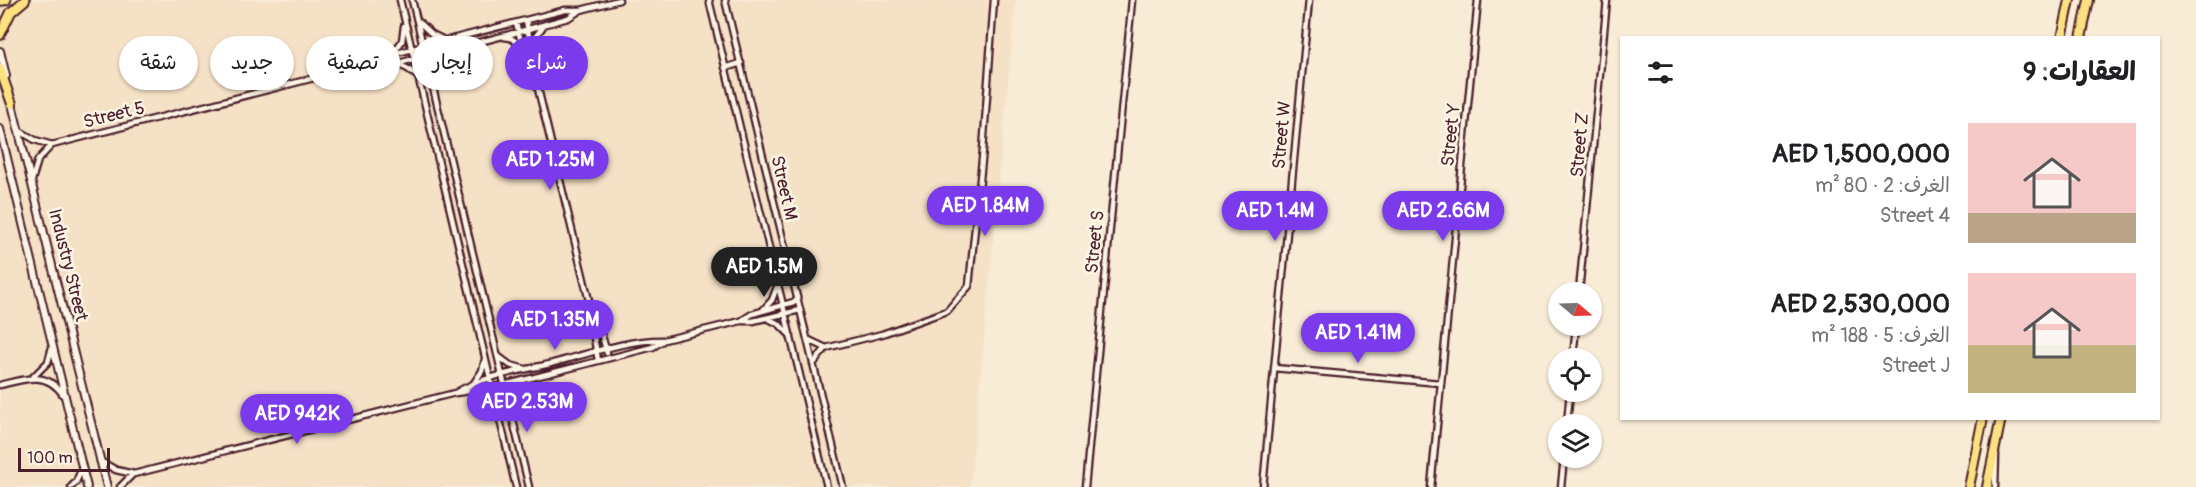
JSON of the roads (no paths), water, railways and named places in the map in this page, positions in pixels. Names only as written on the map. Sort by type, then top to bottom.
[{"type":"main road","points":[[0,1],[6,0]]},
{"type":"main road","points":[[0,35],[11,12],[25,0]]},
{"type":"main road","points":[[2062,36],[2070,0]]},
{"type":"main road","points":[[2081,36],[2089,0]]},
{"type":"main road","points":[[0,69],[12,104]]},
{"type":"main road","points":[[1969,487],[1983,420]]},
{"type":"main road","points":[[1987,487],[2001,420]]},
{"type":"street","points":[[400,0],[412,46]]},
{"type":"street","points":[[412,0],[422,36]]},
{"type":"street","name":"Street 5","points":[[465,36],[565,10],[581,10],[619,0]]},
{"type":"street","name":"Street M","points":[[725,0],[843,487]]},
{"type":"street","points":[[813,364],[826,348],[882,334],[947,311],[969,286],[983,150],[994,0]]},
{"type":"street","name":"Street S","points":[[1085,487],[1132,0]]},
{"type":"street","name":"Street W","points":[[1263,487],[1309,0]]},
{"type":"street","name":"Street Y","points":[[1431,487],[1478,0]]},
{"type":"street","name":"Street Z","points":[[1580,282],[1607,0]]},
{"type":"street","name":"Street M","points":[[708,2],[827,487]]},
{"type":"street","name":"Street 5","points":[[493,38],[568,18],[581,10]]},
{"type":"street","points":[[526,20],[529,36]]},
{"type":"street","points":[[400,44],[405,21]]},
{"type":"street","points":[[419,22],[436,36]]},
{"type":"street","points":[[516,23],[519,36]]},
{"type":"street","points":[[536,36],[544,25]]},
{"type":"street","points":[[498,37],[505,38]]},
{"type":"street","name":"Industry Street","points":[[0,51],[107,487]]},
{"type":"street","points":[[725,68],[741,63]]},
{"type":"street","name":"Street 5","points":[[52,145],[306,80]]},
{"type":"street","points":[[422,90],[516,487]]},
{"type":"street","points":[[436,90],[529,487]]},
{"type":"street","points":[[538,90],[590,305],[598,360]]},
{"type":"street","name":"Industry Street","points":[[0,129],[87,487]]},
{"type":"street","points":[[20,131],[35,140],[52,145],[38,160],[32,180]]},
{"type":"street","points":[[436,150],[449,148]]},
{"type":"street","points":[[763,219],[777,215]]},
{"type":"street","points":[[455,235],[468,232]]},
{"type":"street","points":[[763,310],[775,294],[778,281]]},
{"type":"street","points":[[100,461],[116,470],[134,474],[454,393],[490,379],[597,352],[652,340],[664,340],[741,321],[763,310],[797,300]]},
{"type":"street","points":[[590,305],[596,315],[608,358]]},
{"type":"street","points":[[741,321],[753,321],[800,310]]},
{"type":"street","points":[[767,318],[784,328],[792,338]]},
{"type":"street","points":[[807,339],[826,348]]},
{"type":"street","points":[[454,393],[477,392],[505,385],[653,346],[664,340]]},
{"type":"street","points":[[33,377],[48,363],[53,343]]},
{"type":"street","points":[[474,384],[482,371],[486,356]]},
{"type":"street","points":[[498,356],[510,365],[527,370]]},
{"type":"street","points":[[1274,368],[1440,383]]},
{"type":"street","points":[[0,385],[33,377],[52,382],[64,397]]},
{"type":"street","points":[[509,404],[516,389],[527,379]]},
{"type":"street","points":[[477,392],[488,396],[496,404]]},
{"type":"street","points":[[1995,450],[1997,470],[1995,487]]},
{"type":"street","points":[[70,487],[76,482],[82,468]]},
{"type":"street","points":[[1561,487],[1563,468]]},
{"type":"street","points":[[120,487],[134,474]]}]
